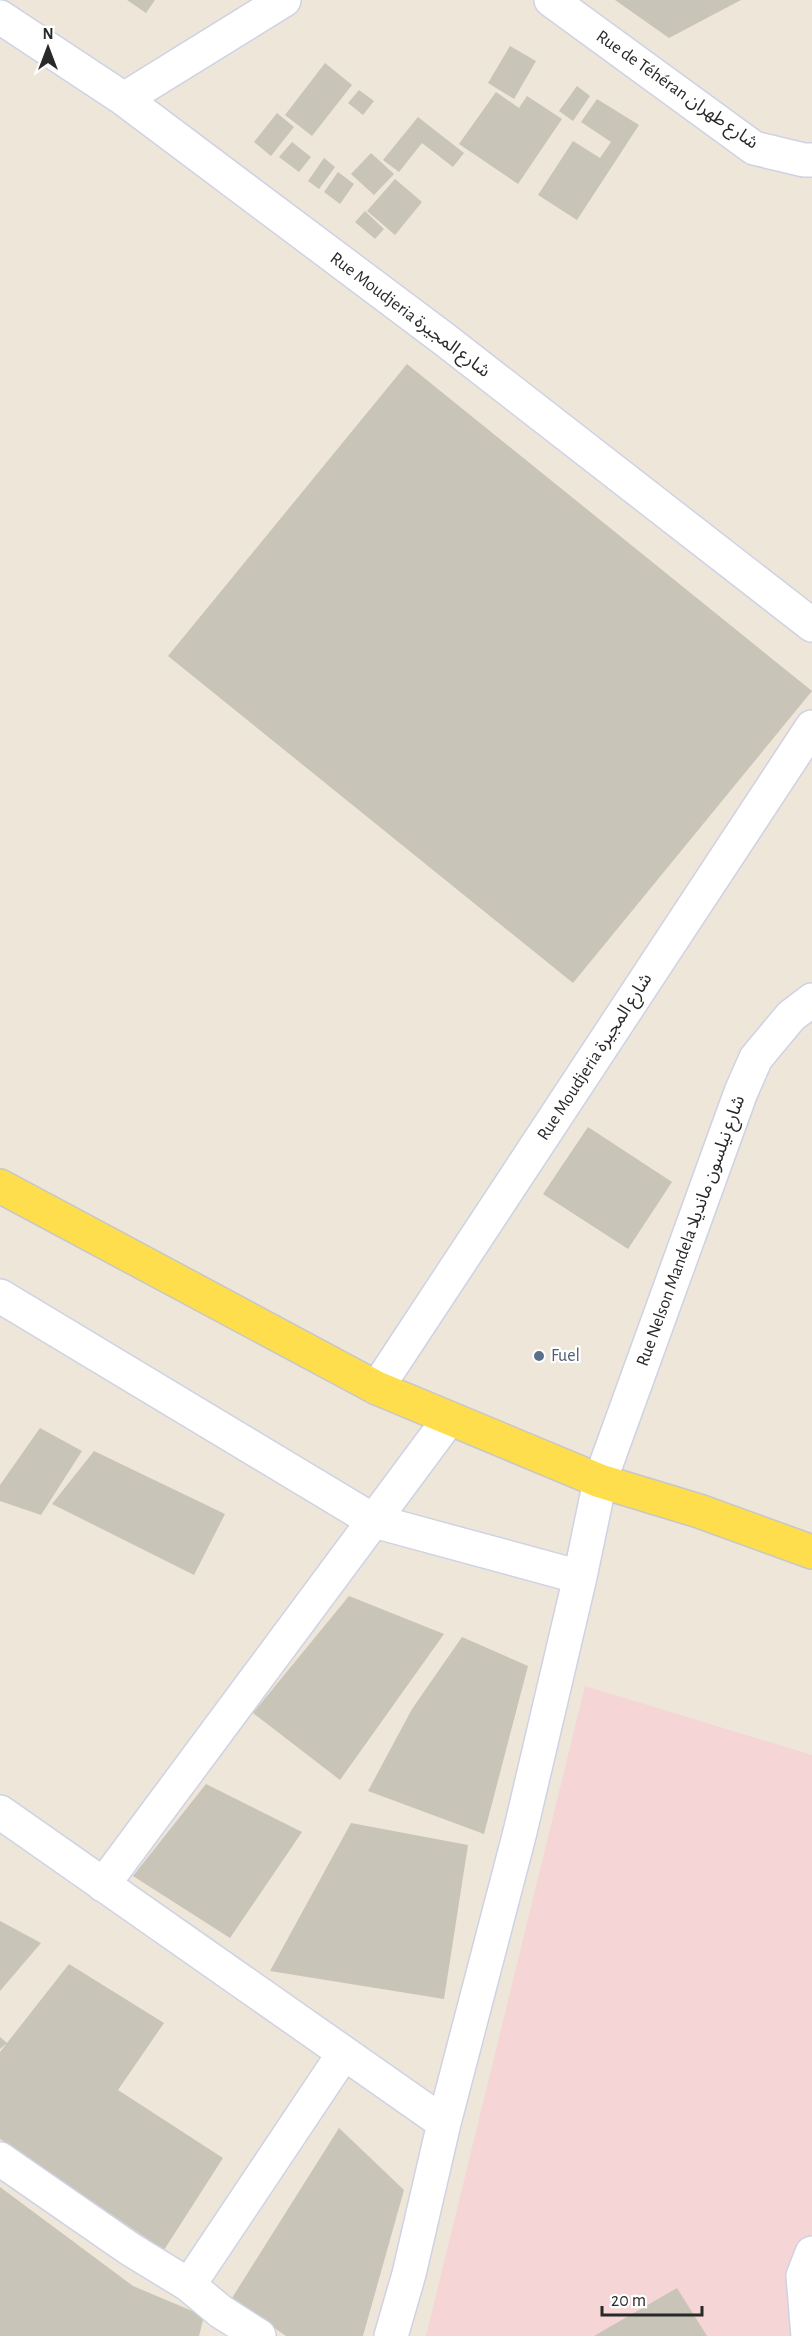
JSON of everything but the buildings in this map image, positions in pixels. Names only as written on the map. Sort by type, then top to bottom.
[{"type":"main road","points":[[0,1186],[377,1388],[600,1481],[699,1511],[812,1552]]},
{"type":"street","points":[[124,99],[284,0]]},
{"type":"street","name":"Rue de Téhéran شارع طهران","points":[[551,0],[754,148],[809,166]]},
{"type":"street","name":"Rue Moudjeria شارع المجيرة","points":[[0,17],[124,99],[453,347],[812,625]]},
{"type":"street","name":"Rue Moudjeria شارع المجيرة","points":[[377,1388],[812,727]]},
{"type":"street","name":"Rue Nelson Mandela شارع نيلسون مانديلا","points":[[391,2336],[409,2274],[444,2123],[520,1832],[580,1577],[600,1481],[741,1092],[756,1058],[790,1016],[812,1000]]},
{"type":"street","points":[[0,1296],[374,1521],[580,1577]]},
{"type":"street","points":[[104,1885],[449,1419]]},
{"type":"street","points":[[0,1812],[444,2123]]},
{"type":"street","points":[[189,2285],[344,2053]]},
{"type":"street","points":[[0,2159],[130,2249],[189,2285],[217,2323],[259,2336]]},
{"type":"street","points":[[808,2336],[803,2276],[812,2253]]},
{"type":"shaded area","points":[[585,1686],[812,1755],[812,2336],[426,2336]]},
{"type":"place","name":"Fuel","points":[[539,1356]]}]
